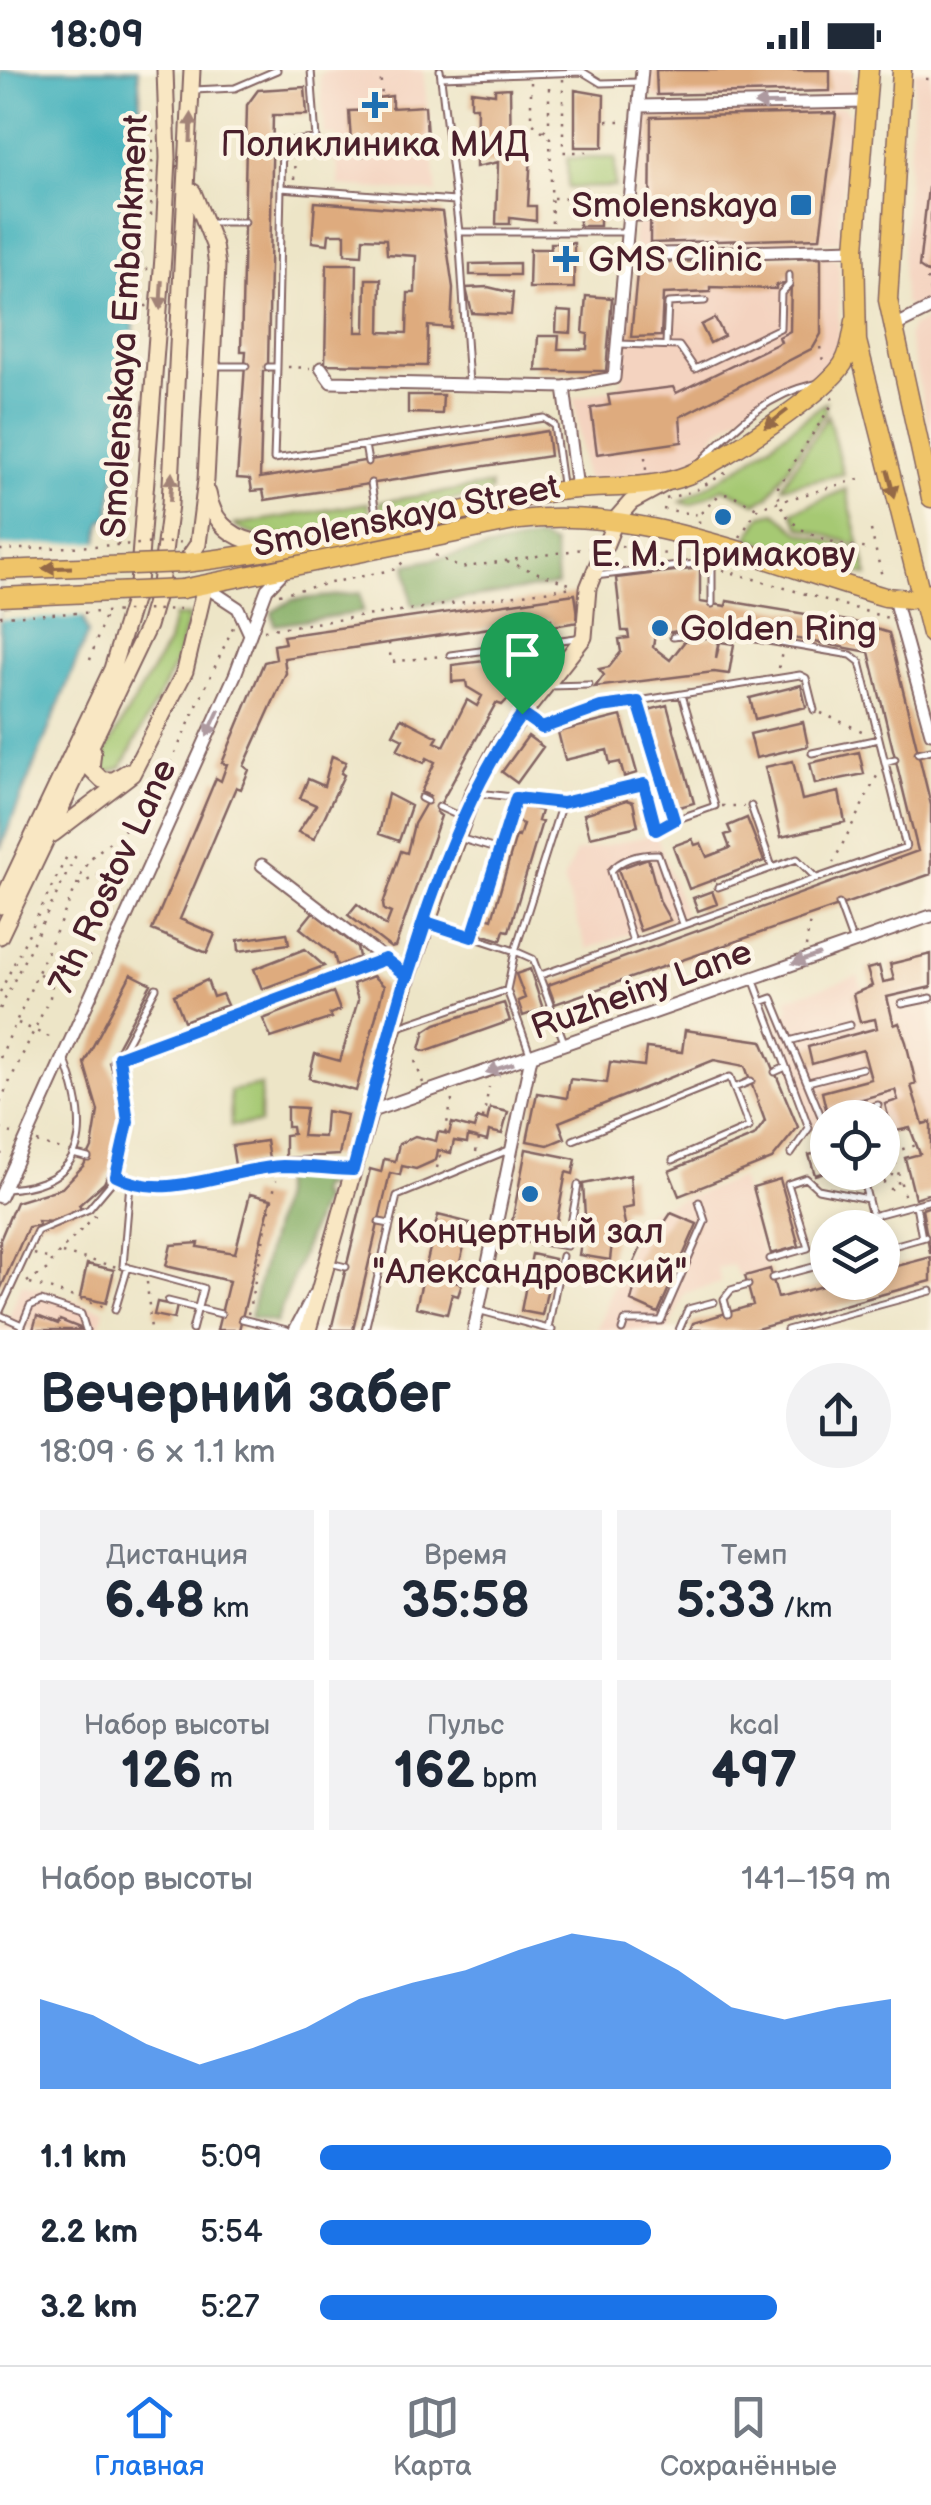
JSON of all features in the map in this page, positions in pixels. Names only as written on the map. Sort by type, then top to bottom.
[{"type":"main road","name":"Smolenskaya Embankment","points":[[0,906],[112,669],[138,584],[151,454],[168,158],[165,70]]},
{"type":"main road","name":"Smolenskaya Embankment","points":[[0,936],[148,626],[160,584],[170,504],[184,268],[195,222],[190,175],[192,70]]},
{"type":"main road","points":[[870,70],[855,248],[855,321],[871,406],[926,594],[931,634]]},
{"type":"main road","points":[[902,70],[888,249],[891,328],[924,436],[931,498]]},
{"type":"main road","points":[[168,158],[214,259],[206,480],[198,544],[185,562]]},
{"type":"main road","points":[[184,268],[195,248],[214,259]]},
{"type":"main road","name":"Smolenskaya Street","points":[[0,570],[185,562],[298,545],[570,490],[670,481],[726,456],[829,383],[844,363],[855,321]]},
{"type":"main road","points":[[206,480],[211,510],[233,535],[263,544],[298,545]]},
{"type":"main road","points":[[308,1330],[327,1262],[348,1214],[353,1170],[408,977],[474,793],[498,746],[584,637],[592,576],[616,519],[631,502],[670,481]]},
{"type":"main road","name":"Smolenskaya Street","points":[[0,597],[205,586],[520,520],[566,515],[616,519],[894,599],[926,594]]},
{"type":"main road","points":[[50,836],[125,784],[185,671],[205,586]]},
{"type":"main road","points":[[95,740],[92,769],[102,780],[114,780],[140,757]]},
{"type":"street","points":[[322,368],[331,382],[564,387],[614,378],[643,76]]},
{"type":"street","points":[[640,106],[866,102]]},
{"type":"street","points":[[625,254],[789,254],[855,248]]},
{"type":"street","points":[[891,328],[931,308]]},
{"type":"street","points":[[564,387],[570,490]]},
{"type":"street","name":"7th Rostov Lane","points":[[2,1193],[62,1051],[256,631],[266,589],[285,570]]},
{"type":"street","points":[[205,586],[238,608],[256,631]]},
{"type":"street","points":[[894,599],[931,733]]},
{"type":"street","points":[[262,865],[408,977]]},
{"type":"street","name":"Ruzheiny Lane","points":[[369,1112],[931,916]]},
{"type":"street","points":[[119,1057],[385,959]]},
{"type":"street","points":[[474,1330],[530,1057]]},
{"type":"street","points":[[115,1171],[130,1182],[160,1186],[281,1166],[353,1170]]},
{"type":"street","points":[[291,1330],[322,1279]]},
{"type":"lane","points":[[193,90],[235,88],[277,70]]},
{"type":"lane","points":[[310,70],[316,139],[282,142],[273,367],[274,459],[544,418],[554,426],[570,490]]},
{"type":"lane","points":[[469,384],[459,232],[440,73],[582,71],[601,83],[643,76]]},
{"type":"lane","points":[[281,188],[455,201]]},
{"type":"lane","points":[[627,218],[650,218]]},
{"type":"lane","points":[[272,222],[280,221]]},
{"type":"lane","points":[[195,222],[245,222]]},
{"type":"lane","points":[[459,232],[626,232]]},
{"type":"lane","points":[[619,344],[679,346],[695,370],[780,328],[781,293],[789,285],[789,276]]},
{"type":"lane","points":[[666,343],[668,303],[705,301]]},
{"type":"lane","points":[[213,366],[246,366]]},
{"type":"lane","points":[[365,446],[368,462]]},
{"type":"lane","points":[[371,483],[378,528]]},
{"type":"lane","points":[[592,576],[700,563],[715,547]]},
{"type":"lane","points":[[712,604],[715,547]]},
{"type":"lane","points":[[541,974],[906,847],[860,662],[851,654],[715,629],[673,637]]},
{"type":"lane","points":[[450,655],[584,637]]},
{"type":"lane","points":[[522,714],[542,728],[601,707],[800,675],[806,678],[814,710]]},
{"type":"lane","points":[[546,686],[588,685]]},
{"type":"lane","points":[[638,702],[674,820],[715,806],[682,695]]},
{"type":"lane","points":[[812,753],[879,739]]},
{"type":"lane","points":[[918,753],[931,750]]},
{"type":"lane","points":[[885,762],[895,759]]},
{"type":"lane","points":[[474,793],[562,803],[644,784],[656,830]]},
{"type":"lane","points":[[472,937],[516,798]]},
{"type":"lane","points":[[530,1057],[506,990],[562,803]]},
{"type":"lane","points":[[438,806],[463,819]]},
{"type":"lane","points":[[750,806],[772,867]]},
{"type":"lane","points":[[456,837],[499,850]]},
{"type":"lane","points":[[633,942],[611,871],[644,854],[658,854],[683,924]]},
{"type":"lane","points":[[718,887],[798,858],[816,878]]},
{"type":"lane","points":[[828,874],[832,885]]},
{"type":"lane","points":[[839,904],[854,942]]},
{"type":"lane","points":[[426,922],[534,959],[565,1045]]},
{"type":"lane","points":[[753,978],[809,1128],[790,1154]]},
{"type":"lane","points":[[86,1330],[82,1314],[41,1301],[30,1306],[21,1328],[0,1313],[37,1231],[89,1208],[115,1171],[128,1122],[119,1057],[156,988]]},
{"type":"lane","points":[[393,1029],[506,990]]},
{"type":"lane","points":[[762,1002],[772,998],[793,1040],[814,1100]]},
{"type":"lane","points":[[902,1004],[931,998]]},
{"type":"lane","points":[[793,1040],[850,1025]]},
{"type":"lane","points":[[2,1193],[49,1181],[73,1154],[82,1108],[62,1051]]},
{"type":"lane","points":[[775,1072],[786,1067]]},
{"type":"lane","points":[[808,1082],[862,1068]]},
{"type":"lane","points":[[573,1140],[730,1077],[749,1128],[673,1160]]},
{"type":"lane","points":[[734,1088],[750,1082]]},
{"type":"lane","points":[[365,1330],[397,1196],[514,1148]]},
{"type":"lane","points":[[73,1154],[88,1158]]},
{"type":"lane","points":[[770,1260],[808,1248],[788,1184],[806,1178],[818,1190],[867,1196]]},
{"type":"lane","points":[[116,1310],[126,1267],[130,1182]]},
{"type":"lane","points":[[496,1234],[567,1246],[578,1186]]},
{"type":"lane","points":[[866,1190],[872,1216],[931,1200]]},
{"type":"lane","points":[[622,1330],[625,1321],[661,1321],[706,1222],[699,1202]]},
{"type":"lane","points":[[900,1243],[924,1237],[916,1204]]},
{"type":"lane","points":[[379,1222],[390,1224]]},
{"type":"lane","points":[[478,1310],[550,1329],[562,1256]]},
{"type":"lane","points":[[327,1262],[346,1267]]},
{"type":"lane","points":[[126,1267],[203,1288],[192,1330]]},
{"type":"lane","points":[[772,1278],[810,1268]]},
{"type":"lane","points":[[367,1272],[378,1274]]},
{"type":"lane","points":[[728,1314],[724,1299],[731,1290],[748,1285]]},
{"type":"lane","points":[[787,1330],[931,1291]]},
{"type":"lane","points":[[168,1301],[220,1314]]},
{"type":"lane","points":[[679,1330],[688,1309],[714,1302]]},
{"type":"lane","points":[[244,1320],[291,1330]]},
{"type":"path","points":[[380,70],[382,97]]},
{"type":"path","points":[[563,72],[563,152],[589,152]]},
{"type":"path","points":[[543,132],[549,124],[549,73]]},
{"type":"path","points":[[531,74],[530,121],[550,138],[552,232]]},
{"type":"path","points":[[606,121],[627,121]]},
{"type":"path","points":[[294,188],[295,140]]},
{"type":"path","points":[[551,198],[586,198],[586,187]]},
{"type":"path","points":[[143,306],[128,287],[150,266]]},
{"type":"path","points":[[928,280],[931,297]]},
{"type":"path","points":[[820,347],[834,404],[778,488],[778,502],[800,530],[869,549]]},
{"type":"path","points":[[273,367],[322,368]]},
{"type":"path","points":[[644,457],[647,476]]},
{"type":"path","points":[[715,547],[740,537],[758,508],[852,480],[859,479],[860,483]]},
{"type":"path","points":[[758,508],[731,494],[719,495],[699,515],[699,526],[715,547],[889,618]]},
{"type":"path","points":[[118,545],[124,499]]},
{"type":"path","points":[[650,503],[699,515]]},
{"type":"path","points":[[659,518],[662,509]]},
{"type":"path","points":[[871,530],[883,582]]},
{"type":"path","points":[[0,550],[187,542]]},
{"type":"path","points":[[650,569],[651,544]]},
{"type":"path","points":[[614,545],[700,563]]},
{"type":"path","points":[[435,555],[460,568],[592,547]]},
{"type":"path","points":[[270,601],[278,594],[396,569],[404,561]]},
{"type":"path","points":[[505,561],[576,586]]},
{"type":"path","points":[[256,631],[570,587]]},
{"type":"path","points":[[0,616],[180,609]]},
{"type":"path","points":[[90,660],[106,612]]},
{"type":"path","points":[[384,613],[386,621]]},
{"type":"path","points":[[0,1058],[93,856],[150,808],[235,618]]},
{"type":"path","points":[[389,643],[392,662],[450,655]]},
{"type":"path","points":[[780,660],[781,652]]},
{"type":"path","points":[[814,710],[879,739]]},
{"type":"path","points":[[828,874],[885,762]]},
{"type":"path","points":[[715,806],[750,806]]},
{"type":"path","points":[[0,1009],[76,855]]},
{"type":"path","points":[[0,992],[67,856]]},
{"type":"path","points":[[76,886],[112,869],[144,873]]},
{"type":"path","points":[[805,954],[810,920]]},
{"type":"path","points":[[39,975],[55,966],[94,956]]},
{"type":"path","points":[[0,1102],[50,998],[55,966]]},
{"type":"path","points":[[17,1022],[54,1040]]},
{"type":"path","points":[[415,1061],[426,1092]]},
{"type":"path","points":[[482,1119],[489,1087]]},
{"type":"path","points":[[445,1133],[452,1100]]},
{"type":"path","points":[[0,1129],[12,1133]]},
{"type":"path","points":[[474,1163],[479,1139]]},
{"type":"path","points":[[33,1140],[73,1154]]},
{"type":"path","points":[[900,1150],[918,1145]]},
{"type":"path","points":[[435,1180],[441,1151]]},
{"type":"path","points":[[244,1320],[276,1194],[275,1173]]},
{"type":"path","points":[[900,1183],[908,1206]]},
{"type":"path","points":[[867,1196],[882,1190]]},
{"type":"path","points":[[26,1282],[49,1268],[51,1259],[70,1246]]},
{"type":"path","points":[[26,1252],[51,1259]]},
{"type":"path","points":[[62,1252],[126,1267]]},
{"type":"path","points":[[146,1272],[151,1330]]},
{"type":"path","points":[[14,1278],[116,1310]]},
{"type":"shaded area","name":"Поликлиника МИД","points":[[326,70],[423,70],[437,193],[339,186],[335,135],[325,135],[320,76]]},
{"type":"shaded area","points":[[648,70],[853,70],[851,96],[660,101],[649,92]]},
{"type":"shaded area","points":[[915,70],[931,70],[931,302],[915,310],[904,303],[902,260]]},
{"type":"shaded area","points":[[843,107],[852,116],[839,222],[842,236],[838,242],[640,249],[633,244],[641,118],[649,110]]},
{"type":"shaded area","points":[[825,255],[837,259],[839,267],[839,337],[830,368],[819,378],[778,388],[718,431],[703,455],[689,465],[639,477],[589,481],[585,477],[574,398],[616,388],[622,382],[637,261]]},
{"type":"shaded area","points":[[931,317],[931,436],[908,336],[911,327]]},
{"type":"shaded area","points":[[656,834],[685,914],[587,949],[563,881],[576,852]]},
{"type":"shaded area","points":[[931,954],[931,1122],[900,1130],[900,1100],[810,1100],[810,1124],[772,1016],[790,1010],[786,999],[858,976],[862,988],[893,979],[890,964]]},
{"type":"shaded area","points":[[740,1178],[767,1270],[740,1277],[732,1265],[718,1268],[721,1283],[685,1293],[669,1330],[597,1330],[638,1222],[649,1211]]},
{"type":"shaded area","points":[[21,1284],[104,1310],[99,1330],[0,1330],[0,1326],[6,1327]]},
{"type":"green space","points":[[567,158],[615,158],[615,187],[568,188]]},
{"type":"green space","points":[[826,402],[825,412],[768,497],[756,503],[723,488],[690,505],[681,502],[744,464]]},
{"type":"green space","points":[[828,415],[843,474],[783,487],[783,484]]},
{"type":"green space","points":[[490,485],[491,492],[382,514],[379,502]]},
{"type":"green space","points":[[846,489],[860,546],[800,527],[792,512]]},
{"type":"green space","points":[[368,503],[370,517],[282,537],[248,533],[234,525]]},
{"type":"green space","points":[[775,512],[799,532],[862,551],[868,576],[748,538],[762,515]]},
{"type":"green space","points":[[537,538],[554,545],[557,585],[412,606],[406,565]]},
{"type":"green space","points":[[360,593],[363,612],[275,625],[272,612],[292,600]]},
{"type":"green space","points":[[174,616],[189,616],[176,663],[122,767],[107,773],[99,767],[105,752],[168,643]]},
{"type":"green space","points":[[261,1085],[260,1123],[231,1126],[230,1091]]},
{"type":"green space","points":[[281,1176],[326,1176],[329,1180],[327,1187],[321,1186],[318,1196],[323,1198],[276,1323],[250,1317],[281,1196]]},
{"type":"water","points":[[0,70],[138,70],[140,94],[136,262],[128,271],[124,286],[134,324],[130,372],[109,516],[101,523],[83,619],[88,633],[0,849]]},
{"type":"pier","points":[[102,542],[88,617],[0,620],[0,546]]},
{"type":"building","points":[[656,70],[830,70],[830,91],[657,95]]},
{"type":"building","points":[[305,87],[307,115],[273,115],[268,371],[263,371],[260,478],[547,431],[550,456],[265,500],[263,490],[252,491],[250,479],[237,478],[246,351],[241,351],[247,105],[258,90]]},
{"type":"building","points":[[510,88],[511,157],[531,153],[528,206],[536,206],[536,221],[510,218],[510,224],[496,224],[498,162],[476,167],[477,107],[471,107],[471,91],[495,94],[495,89]]},
{"type":"building","points":[[575,90],[604,95],[603,147],[575,147]]},
{"type":"building","points":[[392,96],[392,108],[425,106],[427,137],[418,138],[419,151],[409,152],[408,138],[370,140],[371,155],[362,156],[361,142],[351,142],[349,111],[377,110],[376,98]]},
{"type":"building","points":[[836,113],[820,238],[650,243],[651,117]]},
{"type":"building","points":[[931,188],[931,275],[919,267]]},
{"type":"building","points":[[315,202],[442,212],[453,288],[451,328],[428,326],[427,366],[325,364],[327,264],[357,264],[356,332],[365,332],[366,279],[381,279],[380,332],[407,333],[408,293],[415,293],[416,256],[387,254],[386,239],[363,238],[362,255],[345,254],[345,234],[329,234],[328,244],[312,242]]},
{"type":"building","points":[[579,204],[600,205],[600,226],[579,226]]},
{"type":"building","points":[[551,243],[574,243],[574,288],[529,288],[530,249],[551,249]]},
{"type":"building","points":[[821,257],[821,334],[813,348],[680,417],[682,442],[597,454],[591,408],[610,405],[608,395],[673,387],[676,393],[781,342],[779,337],[790,331],[791,275],[786,275],[786,284],[776,285],[776,289],[710,287],[710,292],[663,294],[661,336],[631,337],[638,263]]},
{"type":"building","points":[[519,263],[519,275],[470,275],[470,264]]},
{"type":"building","points":[[488,287],[513,293],[511,315],[472,313],[466,288]]},
{"type":"building","points":[[586,296],[612,298],[606,371],[536,371],[538,336],[559,336],[558,349],[587,349],[588,334],[583,333]]},
{"type":"building","points":[[557,311],[572,312],[571,333],[556,332]]},
{"type":"building","points":[[715,318],[724,336],[710,343],[701,325]]},
{"type":"building","points":[[408,395],[443,395],[442,414],[408,413]]},
{"type":"building","points":[[700,568],[700,602],[726,606],[727,601],[854,622],[889,633],[931,805],[931,874],[555,1004],[548,985],[918,851],[869,652],[723,625],[655,634],[653,647],[670,660],[685,641],[719,636],[716,658],[720,642],[734,644],[729,674],[714,672],[595,687],[604,675],[599,669],[609,667],[621,652],[619,639],[629,638],[628,631],[622,631],[616,578]]},
{"type":"building","points":[[575,594],[579,622],[552,626],[551,619],[284,658],[286,673],[244,766],[249,770],[241,789],[236,787],[180,919],[215,934],[207,953],[152,930],[216,778],[221,781],[227,764],[222,763],[264,662],[276,659],[274,645],[285,643],[283,636]]},
{"type":"building","points":[[524,656],[528,678],[502,705],[496,703],[436,812],[441,816],[395,947],[391,948],[348,915],[357,904],[386,926],[391,913],[384,910],[383,904],[401,851],[407,853],[414,824],[430,796],[421,792],[435,762],[427,758],[424,763],[397,750],[403,739],[393,734],[401,718],[438,737],[435,742],[444,746],[467,700],[477,706],[482,696],[467,687],[466,681],[452,682],[452,665]]},
{"type":"building","points":[[801,685],[806,707],[755,719],[750,698]]},
{"type":"building","points":[[667,705],[694,803],[676,808],[649,710]]},
{"type":"building","points":[[621,716],[637,773],[624,777],[620,762],[610,764],[607,750],[565,760],[558,732]]},
{"type":"building","points":[[803,722],[808,746],[756,758],[750,734]]},
{"type":"building","points":[[528,736],[543,747],[517,783],[502,772]]},
{"type":"building","points":[[859,752],[864,774],[815,784],[810,763]]},
{"type":"building","points":[[332,756],[346,762],[341,773],[344,775],[314,839],[298,832],[316,805],[300,798],[308,779],[324,786]]},
{"type":"building","points":[[793,761],[802,800],[839,792],[845,822],[781,837],[765,767]]},
{"type":"building","points":[[388,794],[411,806],[399,841],[379,834]]},
{"type":"building","points":[[627,800],[633,802],[638,826],[590,837],[584,814]]},
{"type":"building","points":[[520,804],[541,811],[538,821],[542,822],[509,931],[504,930],[501,940],[481,934],[486,917],[492,919],[523,824],[515,821]]},
{"type":"building","points":[[747,818],[764,861],[689,889],[673,846],[692,839],[695,845],[701,843],[707,857],[730,848],[725,835],[731,833],[728,826]]},
{"type":"building","points":[[648,858],[660,902],[670,920],[640,931],[618,869]]},
{"type":"building","points":[[712,891],[717,904],[698,911],[693,898]]},
{"type":"building","points":[[313,912],[357,947],[359,957],[337,966],[334,955],[300,928]]},
{"type":"building","points":[[287,933],[289,944],[239,951],[238,940]]},
{"type":"building","points":[[305,949],[324,966],[262,989],[254,969]]},
{"type":"building","points":[[931,954],[931,987],[887,997],[894,1025],[899,1023],[906,1042],[916,1084],[911,1086],[923,1124],[931,1122],[931,1193],[915,1198],[905,1158],[920,1154],[910,1128],[900,1130],[900,1100],[895,1090],[859,1100],[824,1100],[822,1092],[871,1079],[863,1050],[812,1064],[808,1047],[877,1028],[875,1019],[860,1022],[853,994],[872,986],[867,969],[879,966],[883,982],[894,980],[890,964]]},
{"type":"building","points":[[530,969],[543,1009],[523,1016],[518,1001],[525,998],[516,974]]},
{"type":"building","points":[[131,974],[151,984],[109,1062],[124,1108],[119,1151],[104,1183],[79,1205],[81,1209],[55,1222],[38,1221],[39,1225],[28,1227],[0,1290],[0,1240],[16,1202],[62,1188],[84,1165],[92,1148],[98,1111],[84,1063]]},
{"type":"building","points":[[373,976],[384,986],[356,1091],[309,1078],[315,1054],[340,1061],[358,1000],[353,984]]},
{"type":"building","points":[[207,980],[213,997],[222,994],[227,1005],[184,1021],[174,995]]},
{"type":"building","points":[[333,992],[340,1010],[330,1014],[332,1018],[271,1038],[263,1019]]},
{"type":"building","points":[[504,1003],[510,1021],[425,1051],[420,1049],[425,1031],[436,1024]]},
{"type":"building","points":[[685,1030],[762,1041],[798,1127],[772,1159],[679,1196],[669,1171],[754,1136],[765,1121],[745,1066],[714,1060],[559,1122],[565,1138],[548,1145],[527,1141],[537,1093],[567,1098],[570,1079],[607,1083],[610,1062],[644,1066],[646,1048],[682,1052]]},
{"type":"building","points":[[287,1107],[306,1108],[302,1136],[324,1137],[326,1111],[347,1115],[339,1155],[285,1158],[285,1135],[293,1134],[292,1127],[287,1127]]},
{"type":"building","points":[[490,1108],[508,1112],[502,1134],[489,1131],[487,1141],[468,1136],[467,1143],[454,1141],[451,1153],[438,1150],[436,1160],[416,1169],[402,1166],[400,1175],[390,1173],[353,1330],[331,1330],[370,1169],[381,1172],[384,1159],[395,1161],[399,1144],[415,1136],[436,1141],[438,1132],[449,1134],[452,1123],[474,1129],[477,1118],[487,1121]]},
{"type":"building","points":[[266,1141],[269,1159],[235,1165],[232,1146]]},
{"type":"building","points":[[526,1149],[576,1159],[573,1174],[566,1172],[555,1231],[512,1222]]},
{"type":"building","points":[[630,1175],[633,1207],[622,1209],[626,1229],[613,1234],[610,1260],[579,1255],[585,1216],[583,1184]]},
{"type":"building","points":[[780,1179],[799,1246],[771,1254],[753,1187]]},
{"type":"building","points":[[250,1194],[271,1199],[239,1330],[217,1330],[229,1281],[166,1266],[171,1245],[199,1243],[198,1247],[235,1253]]},
{"type":"building","points":[[931,1206],[931,1253],[930,1253],[922,1209]]},
{"type":"building","points":[[671,1213],[697,1224],[658,1313],[631,1301],[639,1270],[632,1267],[646,1236],[653,1240]]},
{"type":"building","points":[[438,1215],[470,1223],[455,1282],[462,1284],[458,1296],[452,1294],[447,1314],[416,1307]]},
{"type":"building","points":[[532,1254],[554,1259],[542,1315],[521,1311]]},
{"type":"building","points":[[931,1257],[931,1281],[900,1290],[900,1265]]},
{"type":"building","points":[[87,1264],[114,1270],[106,1303],[80,1297]]},
{"type":"building","points":[[770,1269],[778,1298],[810,1289],[810,1300],[862,1300],[753,1330],[690,1330],[693,1323],[753,1305],[745,1276]]},
{"type":"building","points":[[157,1302],[177,1306],[174,1319],[154,1315]]},
{"type":"building","points":[[37,1316],[58,1324],[60,1320],[85,1330],[33,1330]]},
{"type":"place","name":"Поликлиника МИД","points":[[375,105]]},
{"type":"place","name":"Smolenskaya","points":[[801,205]]},
{"type":"place","name":"GMS Clinic","points":[[566,259]]},
{"type":"place","name":"Е. М. Примакову","points":[[723,517]]},
{"type":"place","name":"Golden Ring","points":[[660,628]]},
{"type":"place","name":"Концертный зал \"Александровский\"","points":[[530,1194]]},
{"type":"route","points":[[522,714],[485,768],[463,819],[426,922],[408,977],[353,1170],[281,1166],[160,1186],[116,1176],[128,1122],[119,1057],[385,959],[408,977],[415,954],[426,922],[472,937],[516,798],[562,803],[644,784],[656,830],[674,820],[638,702],[601,707],[542,728],[522,714]]}]
